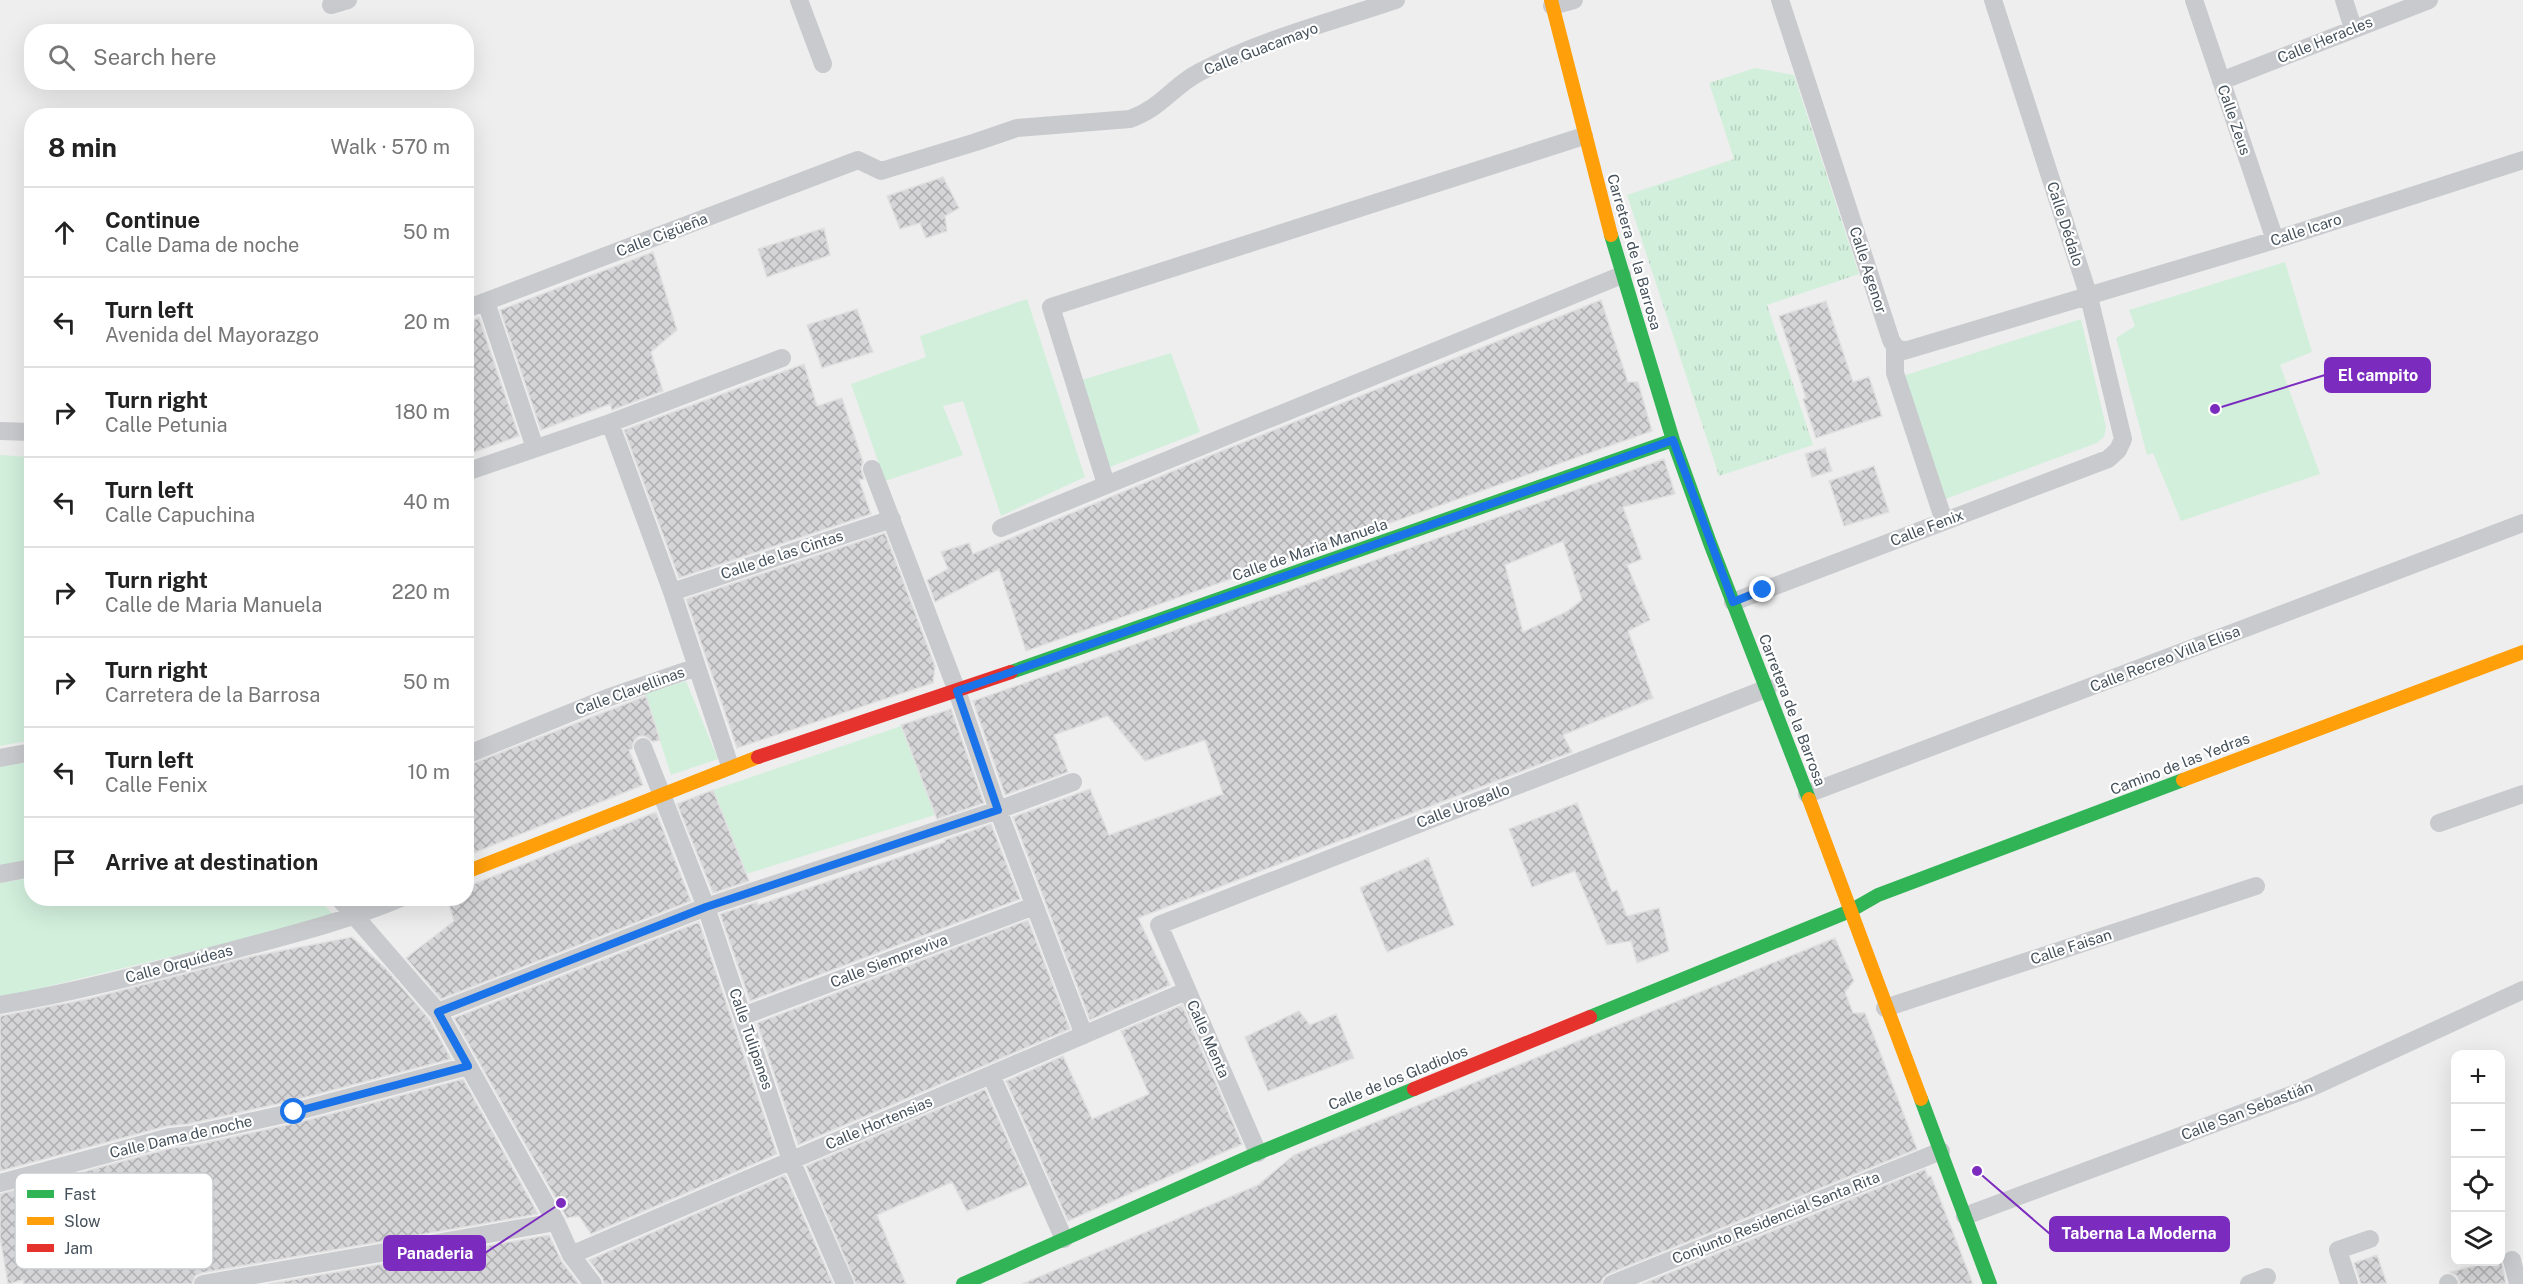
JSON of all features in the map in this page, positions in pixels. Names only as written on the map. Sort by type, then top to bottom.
[{"type":"street","points":[[799,0],[824,64]]},
{"type":"street","name":"Calle Guacamayo","points":[[858,160],[881,171],[1017,128],[1130,119],[1148,113],[1196,75],[1219,63],[1260,46],[1396,0]]},
{"type":"street","points":[[1552,3],[1574,0]]},
{"type":"street","name":"Calle Agenor","points":[[1780,0],[1887,329],[1895,347],[1895,373],[1944,521]]},
{"type":"street","name":"Calle Dédalo","points":[[1993,0],[2088,297],[2123,439],[2118,450]]},
{"type":"street","name":"Calle Zeus","points":[[2194,0],[2275,240]]},
{"type":"street","points":[[2344,0],[2353,28]]},
{"type":"street","name":"Calle Heracles","points":[[2221,81],[2429,0]]},
{"type":"street","name":"Carretera de la Barrosa","points":[[1552,3],[1584,136],[1622,275],[1673,440],[1990,1284]]},
{"type":"street","points":[[1106,484],[1051,307],[1584,136]]},
{"type":"street","name":"Calle Cigüeña","points":[[474,306],[858,160]]},
{"type":"street","name":"Calle Icaro","points":[[2088,297],[2275,240],[2523,160]]},
{"type":"street","points":[[1001,528],[1622,275]]},
{"type":"street","points":[[1895,347],[1908,350],[2088,297]]},
{"type":"street","points":[[486,302],[535,448]]},
{"type":"street","points":[[474,469],[610,423],[782,358]]},
{"type":"street","points":[[610,423],[697,667]]},
{"type":"street","points":[[0,431],[24,432]]},
{"type":"street","name":"Calle de Maria Manuela","points":[[474,869],[730,766],[957,691],[1673,440]]},
{"type":"street","name":"Calle Fenix","points":[[1733,602],[2108,459],[2118,450]]},
{"type":"street","points":[[872,469],[1084,1035]]},
{"type":"street","name":"Calle de las Cintas","points":[[672,592],[892,519]]},
{"type":"street","name":"Calle Recreo Villa Elisa","points":[[1807,794],[2523,523]]},
{"type":"street","name":"Camino de las Yedras","points":[[1850,911],[1878,895],[2523,652]]},
{"type":"street","name":"Calle Clavellinas","points":[[474,752],[607,699],[697,667],[730,766]]},
{"type":"street","name":"Calle Urogallo","points":[[1159,925],[1768,688]]},
{"type":"street","name":"Calle Tulipanes","points":[[643,747],[706,907],[791,1160],[845,1284]]},
{"type":"street","points":[[0,758],[24,753]]},
{"type":"street","points":[[438,1012],[706,907],[998,810],[1073,782]]},
{"type":"street","points":[[2439,823],[2523,794]]},
{"type":"street","points":[[0,874],[24,870]]},
{"type":"street","name":"Calle Faisan","points":[[1886,1008],[2256,886]]},
{"type":"street","points":[[347,906],[438,1012],[556,1222],[571,1255],[593,1284]]},
{"type":"street","name":"Calle Orquídeas","points":[[0,1005],[56,996],[357,916],[381,906]]},
{"type":"street","name":"Calle Siempreviva","points":[[743,1016],[1034,906]]},
{"type":"street","name":"Calle de los Gladiolos","points":[[963,1284],[1258,1154],[1850,911]]},
{"type":"street","name":"Calle Menta","points":[[1159,925],[1258,1154]]},
{"type":"street","name":"Calle San Sebastián","points":[[1965,1216],[2310,1088],[2523,990]]},
{"type":"street","name":"Calle Hortensias","points":[[571,1255],[1186,991]]},
{"type":"street","name":"Calle Dama de noche","points":[[37,1173],[170,1137],[190,1135],[294,1112],[468,1066]]},
{"type":"street","points":[[991,1075],[1064,1239]]},
{"type":"street","name":"Conjunto Residencial Santa Rita","points":[[1612,1284],[1941,1151]]},
{"type":"street","name":"Calle Dama de noche","points":[[0,1183],[15,1179]]},
{"type":"street","points":[[203,1284],[556,1222]]},
{"type":"street","points":[[2349,1284],[2338,1250],[2370,1239]]},
{"type":"street","points":[[2512,1260],[2518,1284]]},
{"type":"street","points":[[2249,1284],[2267,1277]]},
{"type":"green space","points":[[1755,68],[1794,75],[1859,274],[1767,305],[1813,445],[1719,476],[1627,195],[1734,159],[1709,83]]},
{"type":"green space","points":[[2285,262],[2312,352],[2280,365],[2320,474],[2181,521],[2153,453],[2147,455],[2116,338],[2135,326],[2129,310]]},
{"type":"green space","points":[[1027,299],[1085,477],[1001,516],[963,401],[943,406],[963,455],[885,481],[851,384],[926,357],[920,336]]},
{"type":"green space","points":[[2081,319],[2106,427],[2104,437],[2097,443],[1932,504],[1890,380]]},
{"type":"green space","points":[[1171,353],[1200,432],[1102,470],[1075,382]]},
{"type":"green space","points":[[0,455],[24,457],[24,742],[0,746]]},
{"type":"green space","points":[[686,681],[718,759],[671,775],[645,694]]},
{"type":"green space","points":[[901,726],[935,815],[746,874],[713,790]]},
{"type":"green space","points":[[24,762],[24,869],[0,874],[0,767]]},
{"type":"green space","points":[[24,879],[24,906],[325,906],[335,917],[0,998],[0,883]]},
{"type":"building","points":[[943,177],[959,208],[945,216],[947,231],[926,238],[920,223],[900,229],[887,196]]},
{"type":"building","points":[[824,228],[830,255],[767,277],[758,249]]},
{"type":"building","points":[[653,252],[677,330],[651,352],[663,391],[612,410],[610,404],[541,430],[500,310]]},
{"type":"building","points":[[1601,300],[1628,382],[1638,382],[1652,431],[1026,651],[999,569],[935,602],[927,580],[948,569],[941,552],[969,543],[973,554],[1214,454]]},
{"type":"building","points":[[1826,301],[1853,382],[1869,377],[1882,416],[1816,438],[1803,399],[1806,398],[1779,316]]},
{"type":"building","points":[[857,309],[873,352],[822,368],[807,325]]},
{"type":"building","points":[[479,318],[519,436],[474,452],[474,320]]},
{"type":"building","points":[[804,364],[817,406],[842,398],[863,462],[861,468],[864,479],[859,480],[871,514],[679,578],[624,430]]},
{"type":"building","points":[[1825,448],[1832,471],[1812,477],[1805,454]]},
{"type":"building","points":[[1664,459],[1675,494],[1623,507],[1642,559],[1627,565],[1650,620],[1628,631],[1653,698],[1563,735],[1572,752],[1138,918],[1170,985],[1090,1020],[1013,817],[1090,789],[1109,835],[1223,794],[1205,740],[1145,761],[1108,716],[1054,735],[1068,772],[1005,795],[973,701]],"holes":[[[1563,541],[1582,600],[1566,612],[1523,632],[1505,565]]]},
{"type":"building","points":[[1874,466],[1889,512],[1844,526],[1829,481]]},
{"type":"building","points":[[885,533],[935,666],[933,683],[737,748],[686,599]]},
{"type":"building","points":[[646,696],[660,740],[653,742],[645,736],[639,736],[634,741],[632,749],[629,750],[643,785],[474,853],[474,763]]},
{"type":"building","points":[[951,709],[984,803],[937,819],[901,725]]},
{"type":"building","points":[[713,790],[749,881],[713,893],[677,804]]},
{"type":"building","points":[[1577,803],[1612,892],[1617,890],[1627,916],[1659,908],[1669,951],[1637,963],[1631,941],[1607,945],[1575,871],[1532,887],[1509,829]]},
{"type":"building","points":[[656,812],[691,901],[441,999],[406,958],[454,921],[449,906],[474,906],[474,884]]},
{"type":"building","points":[[991,824],[1020,899],[750,1001],[720,914],[757,902],[758,905],[945,842],[945,840]]},
{"type":"building","points":[[1428,858],[1454,925],[1387,952],[1360,888]]},
{"type":"building","points":[[1028,920],[1070,1029],[798,1145],[757,1023]]},
{"type":"building","points":[[699,922],[777,1154],[591,1234],[579,1216],[567,1218],[454,1018]]},
{"type":"building","points":[[352,937],[387,970],[429,1019],[451,1059],[291,1101],[188,1124],[167,1126],[0,1171],[0,1016],[88,999],[249,957]]},
{"type":"building","points":[[1835,938],[1854,981],[1845,992],[1853,1013],[1865,1013],[1917,1149],[1608,1274],[1603,1278],[1601,1284],[1022,1284],[1258,1185],[1294,1155]]},
{"type":"building","points":[[1182,1005],[1242,1144],[1068,1221],[1006,1081],[1063,1056],[1092,1119],[1149,1094],[1121,1031]]},
{"type":"building","points":[[1299,1011],[1310,1025],[1336,1014],[1354,1058],[1268,1091],[1245,1037]]},
{"type":"building","points":[[463,1079],[538,1214],[201,1273],[195,1276],[192,1284],[24,1284],[23,1280],[8,1284],[0,1237],[0,1194],[15,1190],[15,1269],[213,1269],[213,1173],[79,1173],[172,1148],[192,1146],[296,1123]]},
{"type":"building","points":[[985,1089],[1028,1185],[967,1211],[952,1182],[877,1215],[906,1284],[856,1284],[806,1166]]},
{"type":"building","points":[[1925,1169],[1928,1177],[1931,1176],[1973,1284],[1642,1284]]},
{"type":"building","points":[[785,1175],[833,1284],[604,1284],[602,1277],[589,1260]]},
{"type":"building","points":[[549,1235],[562,1262],[579,1284],[268,1284]]},
{"type":"building","points":[[2377,1255],[2387,1284],[2361,1284],[2354,1263]]},
{"type":"building","points":[[2475,1266],[2502,1266],[2506,1284],[2460,1284],[2457,1276],[2450,1272]]},
{"type":"traffic: fast","points":[[1611,235],[1673,440],[1710,543],[1809,799]]},
{"type":"traffic: fast","points":[[1011,672],[1673,440]]},
{"type":"traffic: fast","points":[[1590,1017],[1850,911],[1878,895],[2183,780]]},
{"type":"traffic: fast","points":[[963,1284],[1258,1153],[1414,1089]]},
{"type":"traffic: fast","points":[[1921,1099],[1990,1284]]},
{"type":"traffic: slow","points":[[1551,0],[1611,235]]},
{"type":"traffic: slow","points":[[2183,780],[2523,652]]},
{"type":"traffic: slow","points":[[474,869],[758,757]]},
{"type":"traffic: slow","points":[[1809,799],[1921,1099]]},
{"type":"traffic: jam","points":[[758,757],[1011,672]]},
{"type":"traffic: jam","points":[[1414,1089],[1590,1017]]},
{"type":"place","name":"El campito","points":[[2215,409]]},
{"type":"place","name":"Taberna La Moderna","points":[[1977,1171]]},
{"type":"place","name":"Panaderia","points":[[561,1203]]},
{"type":"route","points":[[294,1112],[468,1066],[438,1012],[706,907],[998,810],[957,691],[1673,440],[1733,602],[1763,590]]}]
